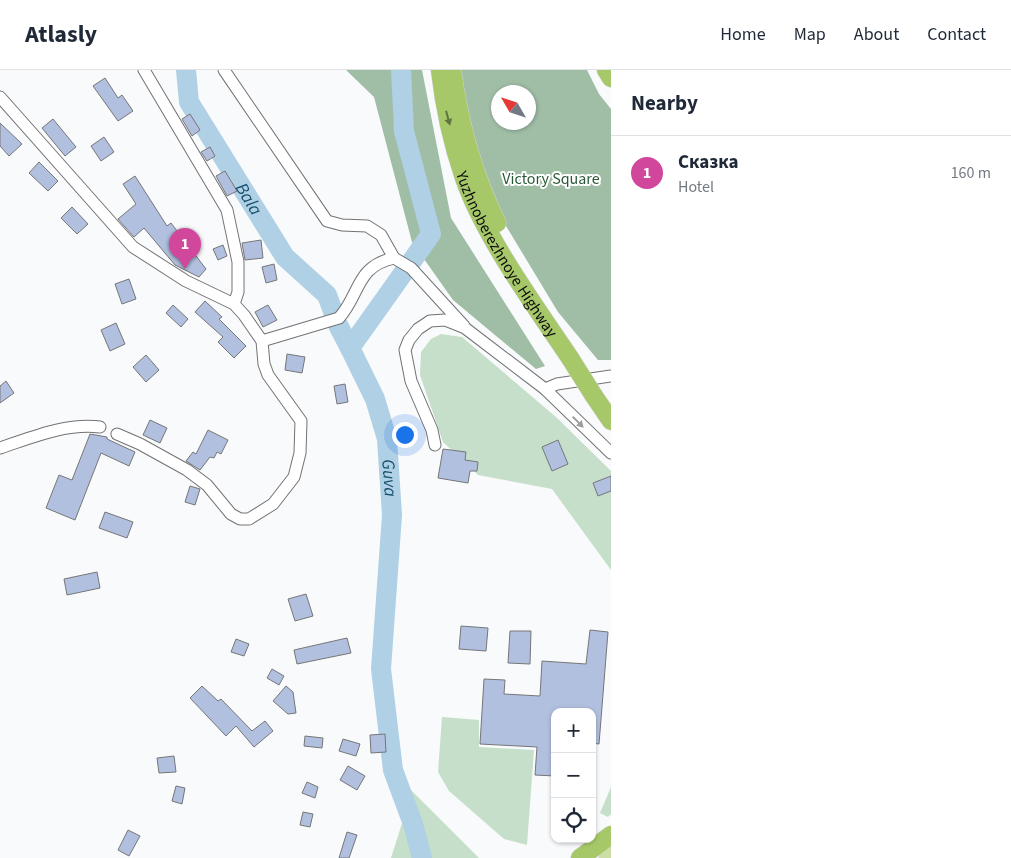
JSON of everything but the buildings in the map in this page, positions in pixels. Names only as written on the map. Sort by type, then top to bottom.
[{"type":"highway","name":"Yuzhnoberezhnoye Highway","points":[[440,70],[444,106],[464,178],[478,210],[515,274],[574,356],[604,391],[611,421]]},
{"type":"highway","name":"Yuzhnoberezhnoye Highway","points":[[452,70],[456,101],[469,148],[489,205],[506,239],[574,356]]},
{"type":"highway","points":[[606,70],[611,78]]},
{"type":"highway","points":[[580,858],[611,835]]},
{"type":"main road","points":[[607,858],[611,855]]},
{"type":"street","points":[[144,70],[227,210],[238,262],[238,292],[234,304]]},
{"type":"street","points":[[224,70],[327,220],[342,225],[367,226],[374,229],[396,259],[410,268],[465,328],[545,389],[611,453]]},
{"type":"street","points":[[0,97],[133,247],[186,281],[234,304],[262,341],[266,369],[301,420],[300,453],[294,476],[283,493],[264,512],[249,519],[240,519],[225,509],[206,485],[187,470],[140,444],[117,434]]},
{"type":"street","points":[[262,341],[339,318],[347,309],[359,281],[366,272],[384,260],[396,259]]},
{"type":"street","points":[[435,445],[432,430],[411,381],[405,350],[409,340],[430,321],[445,320],[465,328]]},
{"type":"street","points":[[545,389],[557,384],[604,391]]},
{"type":"street","points":[[0,448],[46,432],[83,426],[100,427]]},
{"type":"green space","points":[[346,70],[422,70],[451,218],[545,366],[536,369],[453,300],[412,242],[374,97]]},
{"type":"green space","name":"Victory Square","points":[[457,70],[587,70],[599,94],[611,109],[611,360],[598,360],[558,312],[500,216],[458,95]]},
{"type":"green space","points":[[441,334],[462,337],[556,417],[611,471],[611,570],[552,489],[478,475],[443,442],[420,375],[421,352],[431,339]]},
{"type":"green space","points":[[442,717],[479,720],[479,747],[534,750],[527,845],[504,839],[449,791],[438,772]]},
{"type":"green space","points":[[400,779],[479,858],[391,858],[404,817]]},
{"type":"green space","points":[[611,787],[611,814],[608,817],[600,813]]},
{"type":"waterway","name":"Bala","points":[[186,70],[189,102],[285,257],[327,295],[334,314]]},
{"type":"waterway","name":"Guva","points":[[401,70],[404,131],[431,234],[350,348],[375,399],[387,439],[392,515],[381,669],[393,770],[413,824],[422,858]]},
{"type":"waterway","name":"Bala","points":[[338,325],[350,348]]},
{"type":"place","name":"Сказка","points":[[185,269]]}]
